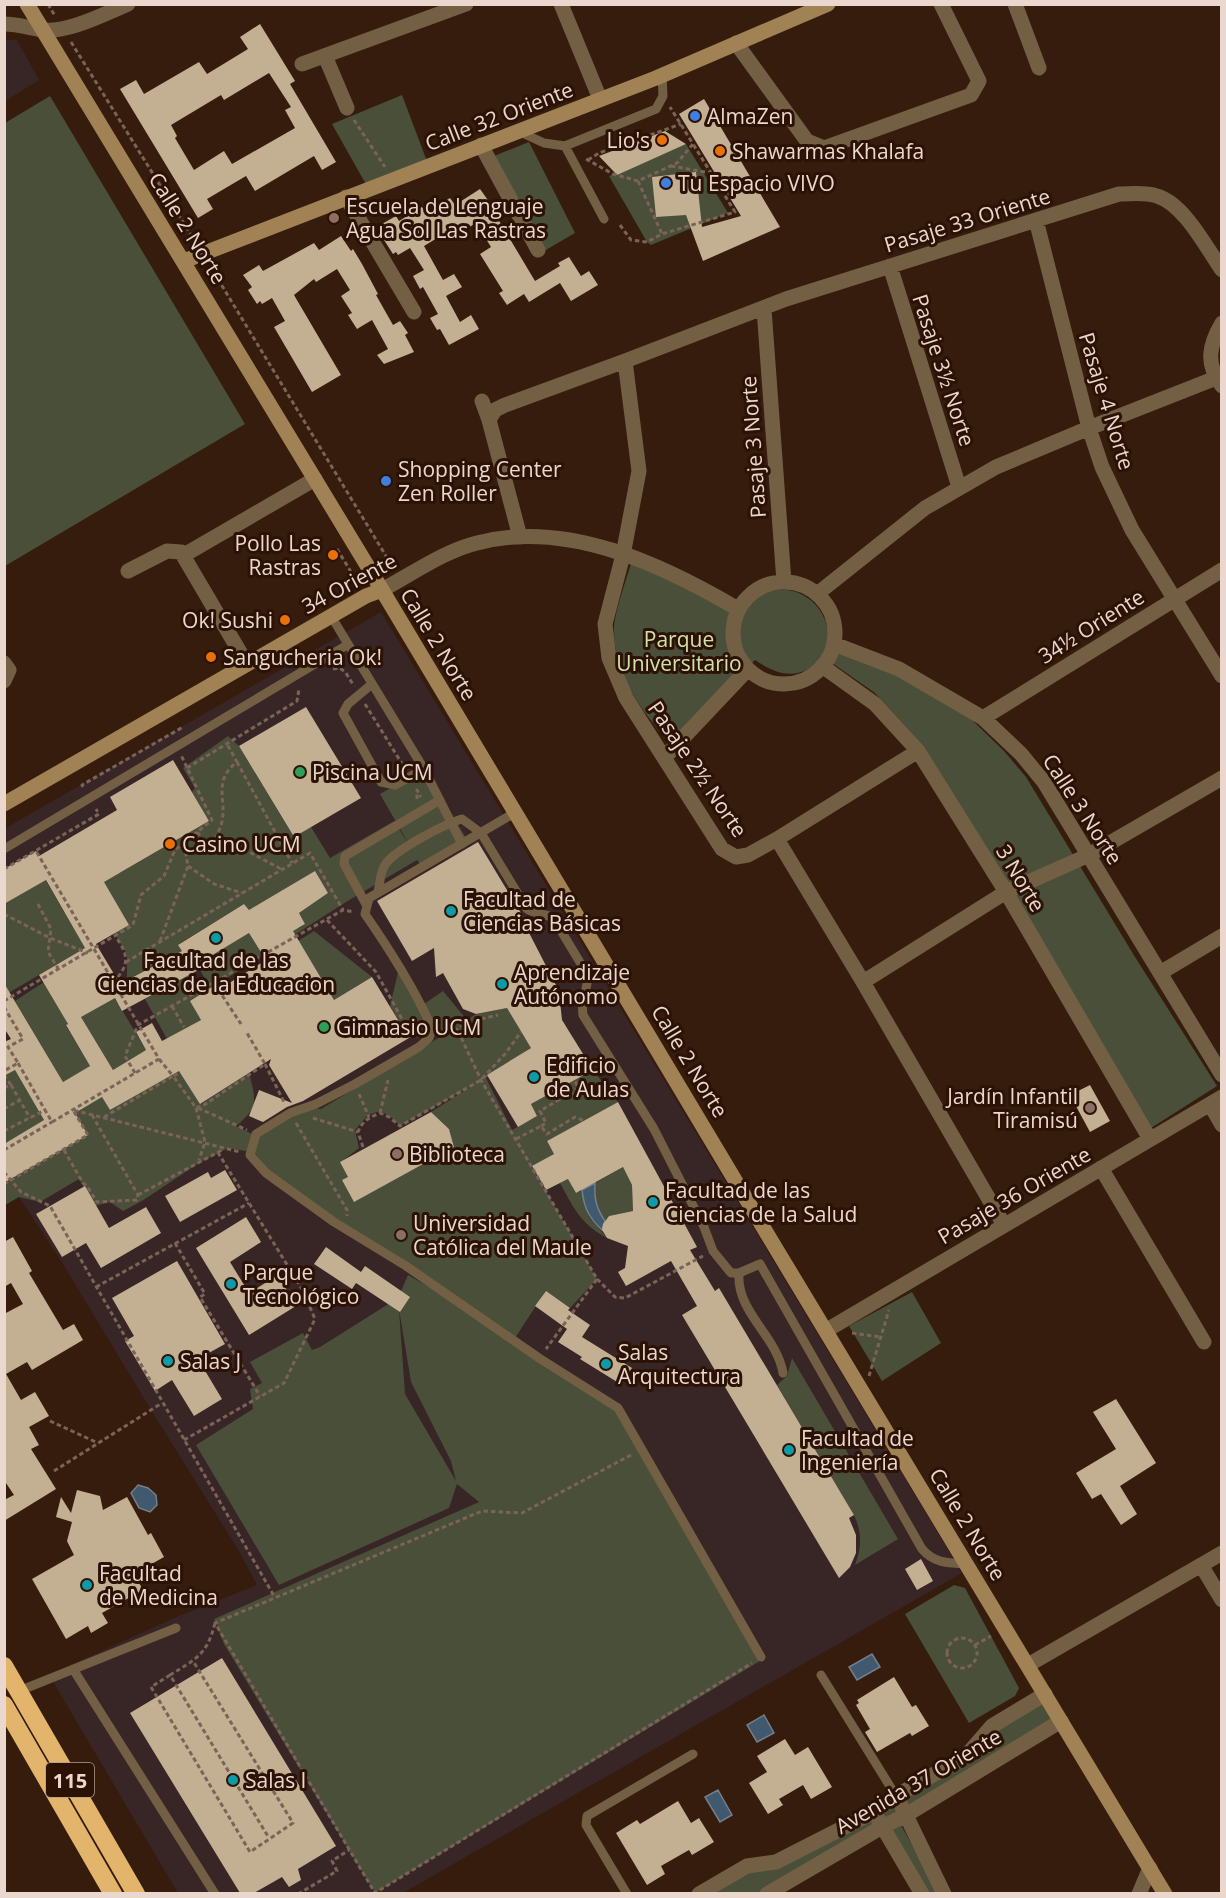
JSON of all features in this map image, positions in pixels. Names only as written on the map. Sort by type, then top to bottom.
[{"type":"highway","name":"115","points":[[4,1666],[136,1893]]},
{"type":"highway","name":"115","points":[[4,1705],[113,1893]]},
{"type":"main road","name":"Calle 2 Norte","points":[[27,4],[516,812],[778,1252],[1165,1893]]},
{"type":"main road","name":"Calle 32 Oriente","points":[[184,261],[662,75],[828,4]]},
{"type":"main road","name":"34 Oriente","points":[[4,804],[366,596],[382,590]]},
{"type":"street","points":[[4,24],[42,30],[63,29],[128,4]]},
{"type":"street","points":[[302,64],[466,4]]},
{"type":"street","points":[[561,4],[600,99]]},
{"type":"street","points":[[736,43],[807,141],[824,148],[971,95],[979,81],[941,4]]},
{"type":"street","points":[[1015,4],[1039,68]]},
{"type":"street","points":[[325,56],[347,108]]},
{"type":"street","points":[[481,145],[538,250]]},
{"type":"street","name":"Pasaje 33 Oriente","points":[[489,420],[495,410],[505,405],[786,299],[1119,194],[1157,196],[1172,203],[1181,212],[1221,270]]},
{"type":"street","points":[[346,197],[414,312]]},
{"type":"street","name":"Pasaje 4 Norte","points":[[1036,220],[1089,428],[1102,467],[1132,530],[1221,676]]},
{"type":"street","name":"Pasaje 3½ Norte","points":[[890,266],[959,487]]},
{"type":"street","name":"Pasaje 3 Norte","points":[[764,309],[784,582]]},
{"type":"street","points":[[817,594],[925,508],[996,467],[1089,428],[1219,382],[1211,366],[1210,350],[1221,323]]},
{"type":"street","name":"Pasaje 2½ Norte","points":[[625,361],[639,471],[623,555],[605,624],[609,658],[626,698],[722,849],[730,855],[741,858],[777,840],[863,982],[1004,1225]]},
{"type":"street","points":[[482,401],[520,537]]},
{"type":"street","points":[[184,555],[315,479]]},
{"type":"street","name":"34 Oriente","points":[[382,590],[462,548],[488,540],[520,537],[571,541],[623,555],[669,573],[738,609]]},
{"type":"street","points":[[128,572],[167,551],[177,551],[184,555],[247,664]]},
{"type":"street","name":"34½ Oriente","points":[[983,718],[1221,570]]},
{"type":"street","points":[[784,582],[804,586],[817,594],[827,606],[833,619],[834,644],[830,656],[822,666],[812,675],[798,682],[781,684],[766,681],[748,669],[738,656],[733,641],[733,625],[738,609],[745,599],[761,587],[784,582]]},
{"type":"street","name":"Calle 3 Norte","points":[[834,644],[899,669],[983,718],[1021,754],[1044,782],[1221,1075]]},
{"type":"street","points":[[4,663],[9,670],[4,681]]},
{"type":"street","name":"3 Norte","points":[[822,666],[875,704],[918,751],[1006,892],[1150,1139]]},
{"type":"street","points":[[664,758],[748,669]]},
{"type":"street","points":[[777,840],[918,751]]},
{"type":"street","points":[[863,982],[1006,892],[1089,855],[1221,777]]},
{"type":"street","points":[[1160,973],[1221,936]]},
{"type":"street","points":[[1216,1101],[1221,1125]]},
{"type":"street","name":"Pasaje 36 Oriente","points":[[827,1330],[1216,1101]]},
{"type":"street","points":[[1101,1168],[1204,1342]]},
{"type":"street","points":[[1028,1665],[1221,1552]]},
{"type":"street","points":[[1201,1565],[1221,1600]]},
{"type":"street","name":"Avenida 37 Oriente","points":[[705,1892],[747,1866],[771,1864],[874,1812],[896,1796],[966,1756],[992,1726],[1045,1694]]},
{"type":"street","name":"Avenida 37 Oriente","points":[[767,1893],[906,1815],[1061,1721]]},
{"type":"street","points":[[896,1796],[944,1893]]},
{"type":"street","points":[[874,1812],[922,1893]]},
{"type":"street","points":[[783,1858],[795,1876]]},
{"type":"street","points":[[1139,1893],[1150,1868]]},
{"type":"lane","points":[[518,131],[567,150],[656,109],[663,96],[662,75]]},
{"type":"lane","points":[[567,150],[604,219]]},
{"type":"lane","points":[[331,616],[424,769],[462,844]]},
{"type":"lane","points":[[4,849],[347,645]]},
{"type":"lane","points":[[372,684],[348,704],[343,713],[381,782],[395,785],[424,769]]},
{"type":"lane","points":[[440,800],[345,856],[344,864],[366,910],[422,1006],[432,1028],[429,1038],[419,1047],[355,1084],[316,1104],[290,1113],[256,1134],[250,1155],[266,1173],[345,1230],[406,1266],[539,1358],[618,1408],[761,1657]]},
{"type":"lane","points":[[366,910],[369,898],[378,892],[516,812]]},
{"type":"lane","points":[[378,892],[384,866],[393,856],[440,826],[462,819],[481,833],[527,909],[532,912],[546,913],[554,919],[586,974],[587,984],[582,997],[583,1015],[654,1129],[704,1227],[713,1251],[731,1273],[739,1274],[778,1252]]},
{"type":"lane","points":[[760,1264],[922,1548],[933,1559],[942,1563],[968,1564]]},
{"type":"lane","points":[[739,1274],[739,1293],[774,1348],[782,1363],[783,1373]]},
{"type":"lane","points":[[19,1691],[176,1628]]},
{"type":"lane","points":[[73,1669],[215,1893]]},
{"type":"lane","points":[[821,1675],[896,1796]]},
{"type":"lane","points":[[627,1893],[586,1825],[587,1816],[693,1754]]},
{"type":"path","points":[[620,225],[631,240],[647,242],[662,234],[735,212],[663,96]]},
{"type":"path","points":[[347,108],[393,179]]},
{"type":"path","points":[[588,160],[599,153],[681,124]]},
{"type":"path","points":[[567,150],[613,174],[638,181],[676,163],[693,144]]},
{"type":"path","points":[[669,166],[711,173]]},
{"type":"path","points":[[638,181],[662,234]]},
{"type":"path","points":[[325,674],[334,668],[340,668],[346,673],[417,790]]},
{"type":"path","points":[[187,768],[297,701],[299,689],[308,684]]},
{"type":"path","points":[[228,744],[292,864]]},
{"type":"path","points":[[4,1000],[133,925],[141,895],[164,876],[175,850],[212,820],[177,747]]},
{"type":"path","points":[[215,840],[223,820],[221,797],[225,776],[237,762]]},
{"type":"path","points":[[4,869],[99,814]]},
{"type":"path","points":[[197,832],[203,839],[238,846],[282,870]]},
{"type":"path","points":[[28,835],[138,1025],[159,1059],[196,1108],[204,1142],[199,1160]]},
{"type":"path","points":[[159,942],[188,866],[184,844]]},
{"type":"path","points":[[126,962],[310,854],[343,910]]},
{"type":"path","points":[[188,866],[214,884],[242,893]]},
{"type":"path","points":[[38,904],[51,929],[48,952],[59,970]]},
{"type":"path","points":[[135,1073],[125,1056],[138,1025],[343,910],[366,910]]},
{"type":"path","points":[[4,914],[50,938],[88,953]]},
{"type":"path","points":[[326,919],[376,972],[413,1039],[405,1044]]},
{"type":"path","points":[[113,983],[124,970],[126,962],[122,946],[115,936]]},
{"type":"path","points":[[214,983],[241,1024]]},
{"type":"path","points":[[172,1006],[184,1027]]},
{"type":"path","points":[[4,1007],[23,1039],[8,1047],[52,1122]]},
{"type":"path","points":[[452,1032],[469,1022],[498,1015]]},
{"type":"path","points":[[432,1028],[459,1033],[481,1080],[597,1279],[615,1297],[625,1298],[713,1251]]},
{"type":"path","points":[[363,1147],[358,1132],[360,1125],[369,1117],[380,1113],[400,1126],[481,1080],[521,1032]]},
{"type":"path","points":[[247,1035],[347,1210],[345,1230]]},
{"type":"path","points":[[4,1150],[159,1059]]},
{"type":"path","points":[[18,1063],[4,1073],[30,1118]]},
{"type":"path","points":[[380,1113],[392,1063]]},
{"type":"path","points":[[196,1108],[265,1064]]},
{"type":"path","points":[[104,1117],[180,1073]]},
{"type":"path","points":[[516,1139],[546,1123],[540,1111],[579,1088],[574,1080]]},
{"type":"path","points":[[355,1084],[369,1117]]},
{"type":"path","points":[[4,1089],[11,1085]]},
{"type":"path","points":[[4,1109],[20,1100]]},
{"type":"path","points":[[196,1108],[256,1134]]},
{"type":"path","points":[[4,1131],[45,1110]]},
{"type":"path","points":[[73,1110],[250,1155]]},
{"type":"path","points":[[4,1184],[87,1135],[73,1110]]},
{"type":"path","points":[[290,1113],[358,1132]]},
{"type":"path","points":[[92,1115],[138,1195]]},
{"type":"path","points":[[541,1126],[547,1134],[575,1117],[584,1120]]},
{"type":"path","points":[[64,1150],[83,1184],[87,1186],[97,1202],[137,1200],[138,1195],[224,1148]]},
{"type":"path","points":[[184,1440],[284,1383],[315,1319],[302,1289],[218,1152]]},
{"type":"path","points":[[4,1172],[21,1192],[50,1206],[274,1596]]},
{"type":"path","points":[[96,1287],[249,1203]]},
{"type":"path","points":[[175,1243],[205,1294],[200,1297],[260,1396]]},
{"type":"path","points":[[539,1358],[597,1279]]},
{"type":"path","points":[[864,1392],[895,1289]]},
{"type":"path","points":[[54,1471],[162,1403]]},
{"type":"path","points":[[50,1421],[98,1443]]},
{"type":"path","points":[[215,1623],[274,1596],[482,1511],[522,1513],[642,1449]]},
{"type":"path","points":[[193,1661],[293,1823],[250,1852],[151,1688],[170,1675],[193,1661],[200,1657],[212,1637],[215,1623]]},
{"type":"path","points":[[215,1623],[375,1893],[761,1657]]},
{"type":"path","points":[[955,1639],[970,1640],[977,1652],[974,1661],[962,1668],[952,1665],[947,1656],[948,1646],[955,1639]]},
{"type":"path","points":[[170,1675],[269,1838]]},
{"type":"path","points":[[298,1893],[337,1870],[332,1861],[349,1850]]},
{"type":"shaded area","points":[[5,40],[17,40],[39,80],[5,101]]},
{"type":"shaded area","name":"Universidad Católica del Maule","points":[[381,612],[962,1573],[403,1893],[178,1893],[49,1675],[174,1618],[257,1585],[239,1551],[63,1264],[19,1197],[5,1205],[4,829]]},
{"type":"green space","points":[[402,95],[431,172],[372,195],[332,124]]},
{"type":"green space","points":[[50,96],[245,424],[5,566],[5,123]]},
{"type":"green space","points":[[529,142],[575,233],[544,251],[489,158]]},
{"type":"green space","points":[[686,144],[728,213],[651,245],[647,242],[609,176]]},
{"type":"green space","name":"Parque Universitario","points":[[631,564],[693,588],[739,615],[752,601],[767,592],[783,590],[798,592],[811,600],[821,612],[828,628],[829,648],[890,672],[969,717],[1004,751],[1026,777],[1135,957],[1217,1086],[1151,1128],[915,737],[875,693],[825,658],[807,670],[791,674],[774,670],[755,660],[670,744],[640,706],[619,664],[614,631],[620,598]]},
{"type":"green space","points":[[228,736],[239,746],[293,836],[311,827],[330,858],[394,821],[411,848],[380,794],[424,769],[466,838],[420,864],[417,860],[346,902],[191,1001],[201,1020],[167,1039],[145,999],[192,973],[199,983],[205,979],[200,970],[204,968],[201,962],[249,933],[299,928],[305,924],[299,913],[328,893],[315,872],[249,910],[244,904],[179,944],[182,951],[127,980],[127,954],[114,933],[93,863],[120,873],[209,821],[192,792],[195,788],[183,768]]},
{"type":"green space","points":[[51,877],[46,881],[85,948],[5,995],[4,904]]},
{"type":"green space","points":[[314,931],[372,977],[334,1000],[298,941]]},
{"type":"green space","points":[[89,955],[146,1050],[113,1070],[81,1017]]},
{"type":"green space","points":[[399,968],[421,1006],[443,991],[467,1020],[476,1014],[507,1008],[525,1038],[562,1020],[567,1028],[547,1037],[486,1078],[512,1130],[537,1116],[531,1104],[593,1070],[618,1102],[547,1141],[554,1154],[532,1167],[597,1279],[570,1308],[545,1292],[515,1338],[620,1406],[765,1658],[375,1893],[224,1644],[214,1619],[479,1502],[457,1484],[449,1508],[279,1585],[196,1445],[253,1409],[250,1389],[262,1383],[250,1362],[303,1333],[312,1350],[320,1347],[398,1298],[408,1275],[487,1320],[336,1219],[267,1169],[254,1152],[258,1135],[304,1107],[321,1109],[450,1031],[431,1029],[421,1037],[409,1038],[390,1006]],"holes":[[[472,1086],[431,1112],[449,1129],[454,1147],[348,1177],[341,1162],[359,1148],[355,1130],[368,1115],[380,1111],[390,1116],[400,1126]],[[399,1309],[411,1382],[451,1461],[456,1481],[405,1394]]]},
{"type":"green space","points":[[44,982],[68,1022],[66,1026],[90,1066],[63,1082],[15,1001]]},
{"type":"green space","points":[[15,1070],[44,1120],[4,1144],[4,1076]]},
{"type":"green space","points":[[179,1070],[201,1104],[249,1073],[254,1103],[249,1114],[236,1126],[254,1135],[251,1152],[228,1148],[199,1163],[123,1211],[110,1202],[95,1206],[79,1179],[40,1202],[19,1197],[5,1205],[4,1184],[87,1135],[74,1113],[102,1097],[110,1110]]},
{"type":"green space","points":[[623,1167],[632,1185],[633,1211],[609,1216],[605,1221],[596,1203],[595,1183]]},
{"type":"green space","points":[[569,1179],[576,1193],[582,1190],[589,1217],[607,1238],[584,1221],[574,1208],[560,1183]]},
{"type":"green space","points":[[912,1292],[941,1343],[882,1381],[849,1326]]},
{"type":"green space","points":[[792,1358],[898,1539],[855,1565],[860,1540],[859,1528],[854,1515],[777,1385],[787,1376]]},
{"type":"green space","points":[[954,1585],[965,1588],[1019,1688],[1015,1696],[969,1723],[905,1614]]},
{"type":"green space","points":[[1045,1694],[1061,1721],[897,1818],[939,1893],[922,1893],[882,1827],[767,1893],[710,1893],[754,1864],[874,1812]]},
{"type":"water","points":[[595,1183],[596,1203],[605,1221],[602,1230],[588,1212],[582,1190]]},
{"type":"water","points":[[138,1485],[148,1488],[156,1495],[157,1505],[150,1512],[139,1508],[131,1493]]},
{"type":"water","points":[[872,1654],[880,1667],[857,1680],[849,1667]]},
{"type":"water","points":[[764,1715],[774,1733],[757,1742],[747,1725]]},
{"type":"water","points":[[718,1790],[732,1815],[720,1822],[705,1797]]},
{"type":"building","points":[[260,24],[295,81],[290,84],[336,162],[322,170],[314,156],[255,191],[246,176],[207,199],[213,209],[198,218],[120,89],[136,80],[144,94],[199,62],[207,74],[248,49],[240,37]],"holes":[[[269,73],[291,107],[285,110],[295,128],[232,164],[224,151],[194,170],[175,138],[177,136],[171,125],[221,95],[224,100]]]},
{"type":"building","points":[[704,99],[780,227],[703,261],[686,215],[656,217],[652,177],[696,172],[702,227],[741,216],[679,114]]},
{"type":"building","points":[[665,131],[686,144],[617,175],[599,156]]},
{"type":"building","points":[[480,189],[490,203],[492,202],[501,217],[498,219],[535,281],[560,266],[558,263],[569,257],[581,276],[589,271],[598,285],[571,301],[560,283],[529,302],[524,294],[507,305],[499,293],[503,291],[480,254],[491,247],[476,223],[453,237],[447,232],[424,246],[443,280],[454,274],[462,287],[446,296],[460,322],[471,315],[479,329],[449,345],[440,329],[437,330],[430,318],[438,314],[423,287],[420,289],[413,276],[424,270],[410,248],[398,255],[396,252],[393,254],[384,240],[388,238],[380,225],[396,216],[399,221],[422,207],[426,213],[450,198],[455,205]]},
{"type":"building","points":[[341,236],[351,251],[353,249],[362,264],[393,325],[400,321],[408,333],[405,335],[414,352],[384,364],[377,355],[388,349],[372,320],[357,329],[348,315],[352,313],[341,296],[350,290],[337,269],[316,282],[314,279],[294,295],[341,375],[312,392],[274,327],[285,321],[272,298],[262,304],[260,301],[257,304],[248,290],[252,287],[243,275],[259,265],[263,271],[314,243],[319,250]]},
{"type":"building","name":"Piscina UCM","points":[[306,707],[361,798],[294,837],[239,746]]},
{"type":"building","points":[[173,760],[209,821],[104,882],[129,925],[96,944],[120,984],[182,951],[178,945],[244,904],[249,910],[315,871],[328,893],[299,913],[305,924],[293,931],[334,1000],[372,977],[409,1038],[263,1122],[249,1116],[259,1090],[292,1103],[269,1065],[271,1059],[200,1104],[179,1071],[110,1110],[102,1097],[75,1113],[88,1135],[4,1183],[4,1144],[44,1120],[15,1070],[4,1076],[4,1042],[11,1039],[4,1028],[4,983],[63,1082],[90,1066],[39,975],[85,948],[46,880],[4,904],[4,869],[36,851],[39,856],[117,810],[110,797]],"holes":[[[249,933],[266,960],[215,992],[212,987],[190,1001],[201,1020],[162,1041],[152,1023],[136,1032],[146,1050],[113,1070],[81,1017],[115,998],[122,1011],[204,967],[201,962]]]},
{"type":"building","points":[[478,842],[527,923],[525,925],[559,991],[562,1020],[593,1070],[531,1104],[537,1116],[518,1127],[487,1075],[531,1048],[507,1008],[476,1014],[463,1009],[443,973],[436,977],[434,948],[412,961],[377,901]]},
{"type":"building","name":"Jardín Infantil Tiramisú","points":[[1090,1085],[1110,1121],[1090,1132],[1070,1095]]},
{"type":"building","points":[[618,1102],[697,1247],[690,1250],[715,1291],[719,1288],[854,1515],[849,1518],[856,1535],[856,1553],[850,1567],[839,1578],[682,1315],[697,1306],[671,1261],[626,1286],[618,1272],[625,1268],[628,1246],[607,1238],[602,1230],[609,1216],[633,1211],[632,1185],[623,1167],[576,1193],[568,1179],[546,1190],[532,1166],[554,1154],[547,1141]]},
{"type":"building","name":"Biblioteca","points":[[431,1112],[449,1129],[454,1147],[354,1202],[342,1180],[348,1177],[340,1162]]},
{"type":"building","points":[[225,1170],[237,1190],[180,1222],[165,1196],[208,1172],[211,1178]]},
{"type":"building","points":[[85,1186],[109,1228],[146,1207],[161,1233],[101,1268],[86,1243],[62,1257],[36,1214]]},
{"type":"building","name":"Parque Tecnológico","points":[[246,1217],[261,1242],[230,1262],[249,1293],[278,1275],[296,1306],[249,1335],[196,1248]]},
{"type":"building","points":[[13,1237],[32,1271],[29,1273],[63,1330],[74,1324],[83,1340],[32,1370],[27,1362],[6,1374],[21,1400],[35,1392],[49,1416],[29,1427],[39,1445],[31,1449],[56,1489],[4,1521],[4,1500],[14,1495],[4,1480],[4,1314],[23,1304],[11,1283],[4,1287],[4,1242]]},
{"type":"building","points":[[326,1247],[361,1272],[365,1266],[410,1297],[400,1312],[356,1283],[352,1289],[314,1264]]},
{"type":"building","points":[[177,1261],[225,1344],[198,1359],[222,1399],[194,1416],[172,1380],[155,1391],[125,1341],[134,1336],[112,1298]]},
{"type":"building","points":[[546,1291],[590,1325],[582,1337],[632,1368],[622,1385],[580,1359],[582,1357],[558,1342],[567,1329],[535,1306]]},
{"type":"building","points":[[1116,1399],[1156,1463],[1120,1486],[1137,1514],[1121,1525],[1101,1494],[1092,1499],[1076,1473],[1116,1449],[1093,1412]]},
{"type":"building","name":"Facultad de Medicina","points":[[77,1490],[100,1496],[103,1510],[127,1497],[148,1535],[151,1533],[164,1557],[134,1574],[143,1590],[102,1613],[108,1623],[91,1633],[88,1626],[66,1639],[32,1579],[74,1555],[67,1541],[72,1522],[56,1517],[61,1497],[71,1513]]},
{"type":"building","points":[[921,1559],[933,1581],[917,1590],[905,1569]]},
{"type":"building","name":"Salas I","points":[[222,1658],[336,1846],[298,1869],[301,1880],[289,1887],[282,1877],[254,1893],[240,1893],[130,1713]]},
{"type":"building","points":[[894,1677],[912,1707],[916,1705],[929,1726],[912,1736],[910,1733],[877,1752],[865,1732],[870,1729],[856,1705],[859,1703],[857,1700]]},
{"type":"building","points":[[785,1739],[795,1755],[808,1747],[832,1787],[811,1799],[803,1785],[779,1799],[783,1805],[768,1814],[749,1783],[767,1772],[757,1756]]},
{"type":"building","points":[[678,1801],[691,1823],[699,1818],[714,1842],[692,1855],[689,1850],[661,1866],[665,1874],[647,1885],[616,1833],[637,1820],[640,1824]]},
{"type":"place","name":"AlmaZen","points":[[695,116]]},
{"type":"place","name":"Lio's","points":[[662,140]]},
{"type":"place","name":"Shawarmas Khalafa","points":[[720,151]]},
{"type":"place","name":"Tu Espacio VIVO","points":[[666,183]]},
{"type":"place","name":"Escuela de Lenguaje Agua Sol Las Rastras","points":[[334,218]]},
{"type":"place","name":"Shopping Center Zen Roller","points":[[386,481]]},
{"type":"place","name":"Pollo Las Rastras","points":[[333,555]]},
{"type":"place","name":"Ok! Sushi","points":[[285,620]]},
{"type":"place","name":"Sangucheria Ok!","points":[[211,657]]},
{"type":"place","name":"Piscina UCM","points":[[300,772]]},
{"type":"place","name":"Casino UCM","points":[[170,844]]},
{"type":"place","name":"Facultad de Ciencias Básicas","points":[[451,911]]},
{"type":"place","name":"Facultad de las Ciencias de la Educacion","points":[[216,938]]},
{"type":"place","name":"Aprendizaje Autónomo","points":[[502,984]]},
{"type":"place","name":"Gimnasio UCM","points":[[324,1027]]},
{"type":"place","name":"Edificio de Aulas","points":[[534,1077]]},
{"type":"place","name":"Jardín Infantil Tiramisú","points":[[1090,1108]]},
{"type":"place","name":"Biblioteca","points":[[397,1154]]},
{"type":"place","name":"Facultad de las Ciencias de la Salud","points":[[653,1202]]},
{"type":"place","name":"Universidad Católica del Maule","points":[[401,1235]]},
{"type":"place","name":"Parque Tecnológico","points":[[231,1284]]},
{"type":"place","name":"Salas J","points":[[168,1361]]},
{"type":"place","name":"Salas Arquitectura","points":[[606,1364]]},
{"type":"place","name":"Facultad de Ingeniería","points":[[789,1450]]},
{"type":"place","name":"Facultad de Medicina","points":[[87,1585]]},
{"type":"place","name":"Salas I","points":[[233,1780]]}]
